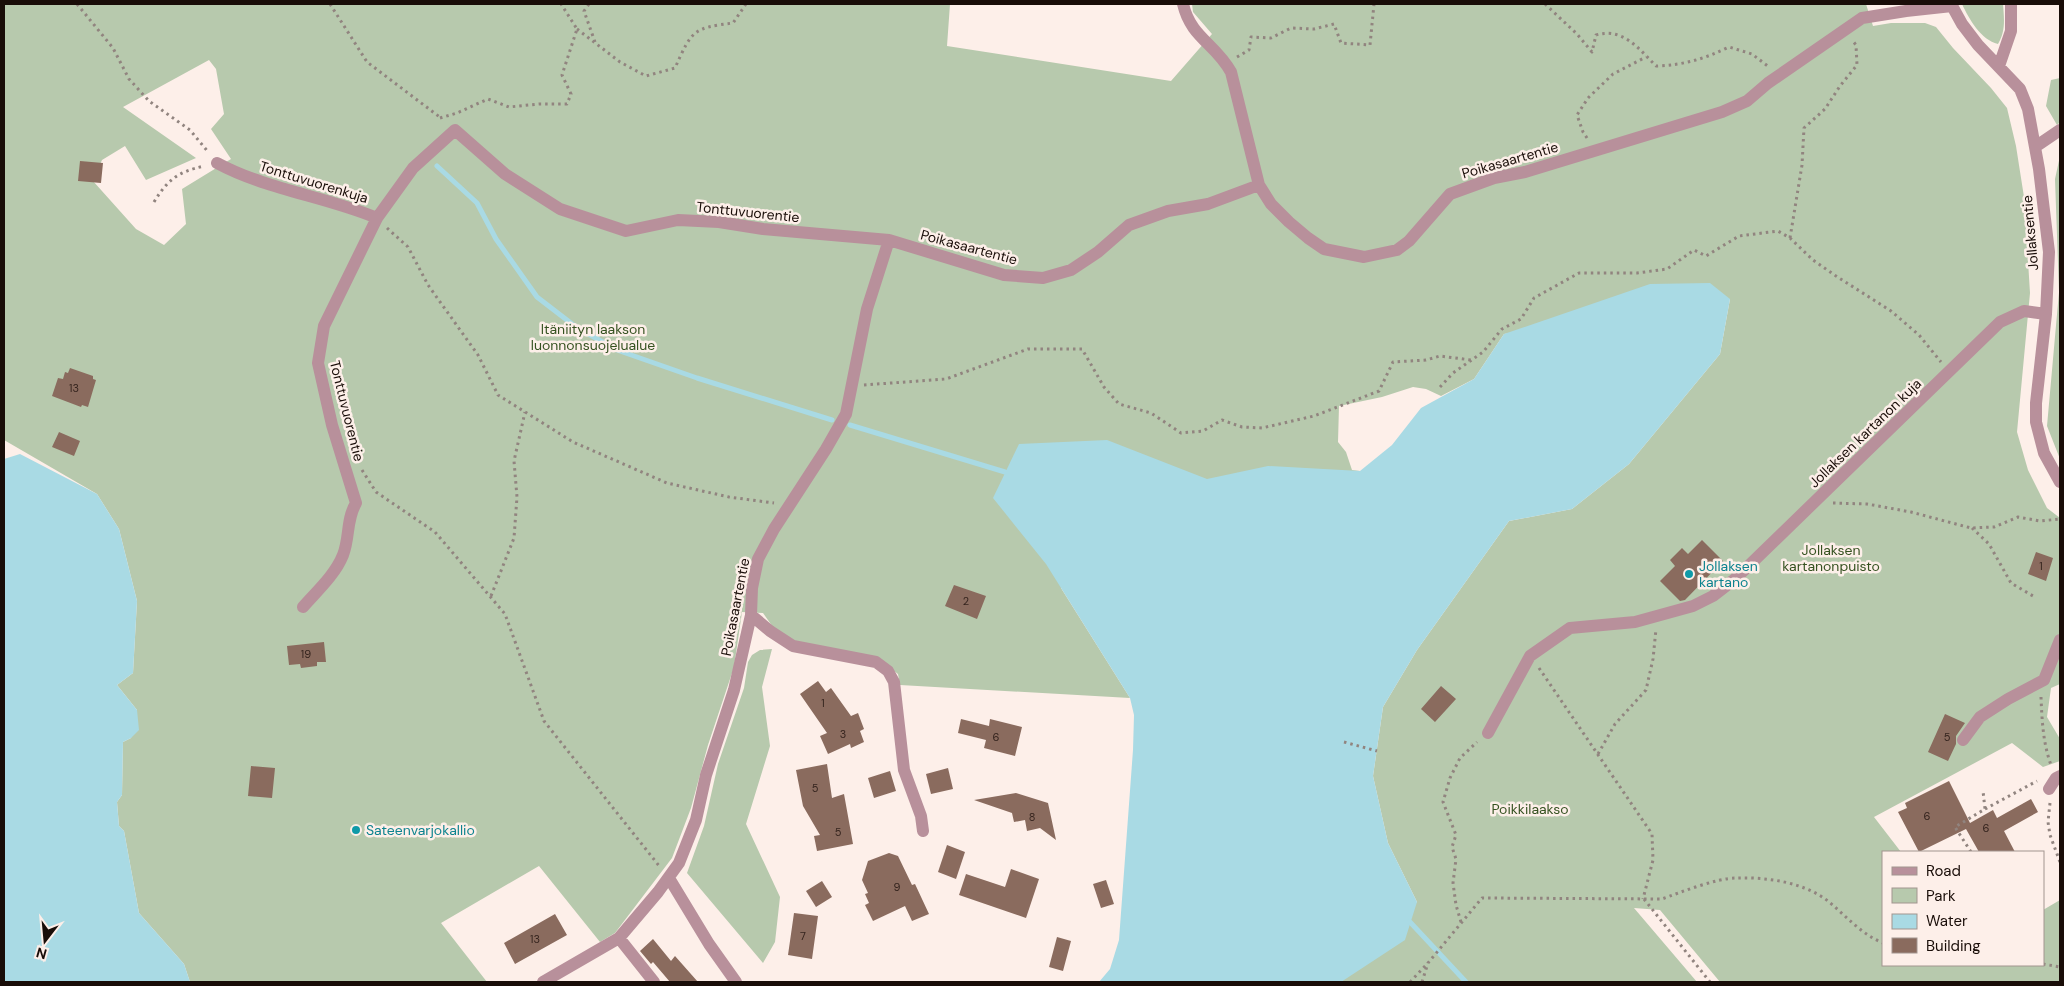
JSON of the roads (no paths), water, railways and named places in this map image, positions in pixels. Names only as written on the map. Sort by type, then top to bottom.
[{"type":"street","points":[[1183,4],[1186,18],[1195,32],[1222,57],[1231,72],[1260,186]]},
{"type":"street","points":[[1999,66],[2011,31],[2011,4]]},
{"type":"street","name":"Jollaksentie","points":[[1952,5],[1962,24],[1978,45],[2020,89],[2028,109],[2049,252],[2046,314],[2036,403],[2036,422],[2044,453],[2060,482]]},
{"type":"street","name":"Poikasaartentie","points":[[543,982],[619,938],[669,878],[679,863],[696,820],[706,775],[734,690],[751,615],[752,588],[758,559],[774,529],[846,414],[867,309],[889,240],[1004,274],[1043,278],[1071,270],[1098,252],[1129,225],[1168,211],[1208,204],[1260,186],[1272,204],[1308,238],[1324,249],[1364,257],[1398,250],[1409,242],[1450,194],[1494,178],[1525,172],[1722,112],[1747,101],[1779,75],[1844,29],[1878,9],[1952,5]]},
{"type":"street","name":"Tonttuvuorenkuja","points":[[217,163],[236,174],[350,207],[376,218],[413,168],[455,130]]},
{"type":"street","name":"Tonttuvuorentie","points":[[455,130],[505,174],[560,209],[626,231],[678,220],[719,222],[764,229],[889,240]]},
{"type":"street","points":[[2035,147],[2060,130]]},
{"type":"street","name":"Tonttuvuorentie","points":[[303,607],[332,574],[343,556],[347,543],[349,514],[356,503],[332,426],[318,363],[324,326],[376,218]]},
{"type":"street","name":"Jollaksen kartanon kuja","points":[[1488,733],[1530,656],[1570,628],[1635,622],[1693,606],[1713,596],[1735,579],[2000,322],[2024,311],[2046,314]]},
{"type":"street","points":[[751,615],[770,631],[793,646],[876,662],[888,672],[894,682],[904,770],[921,816],[923,831]]},
{"type":"street","points":[[1964,740],[1980,718],[2008,699],[2044,680],[2060,640]]},
{"type":"street","points":[[669,878],[709,944],[736,982]]},
{"type":"street","points":[[619,938],[654,982]]},
{"type":"water","points":[[1710,283],[1730,299],[1720,354],[1629,464],[1572,509],[1509,521],[1417,650],[1383,707],[1373,776],[1388,843],[1417,902],[1405,940],[1341,982],[1099,982],[1110,969],[1119,940],[1134,715],[1130,698],[1046,564],[993,498],[1019,444],[1107,440],[1207,479],[1268,466],[1360,471],[1392,445],[1421,408],[1474,379],[1504,334],[1650,284]]},
{"type":"water","points":[[20,454],[97,494],[119,529],[137,601],[133,673],[117,685],[137,710],[139,730],[131,738],[123,742],[122,795],[117,802],[119,826],[124,831],[139,913],[184,964],[190,982],[4,982],[4,459]]},
{"type":"waterway","points":[[437,166],[477,203],[496,239],[537,297],[576,327],[617,350],[697,378],[832,420]]},
{"type":"waterway","points":[[850,425],[1005,472]]},
{"type":"waterway","points":[[1410,922],[1466,982]]},
{"type":"place","name":"Jollaksen kartano","points":[[1689,574]]},
{"type":"place","name":"Sateenvarjokallio","points":[[356,830]]},
{"type":"park label","name":"Itäniityn laakson luonnonsuojelualue","points":[[593,338]]},
{"type":"park label","name":"Jollaksen kartanonpuisto","points":[[1831,558]]},
{"type":"park label","name":"Poikkilaakso","points":[[1530,809]]}]
